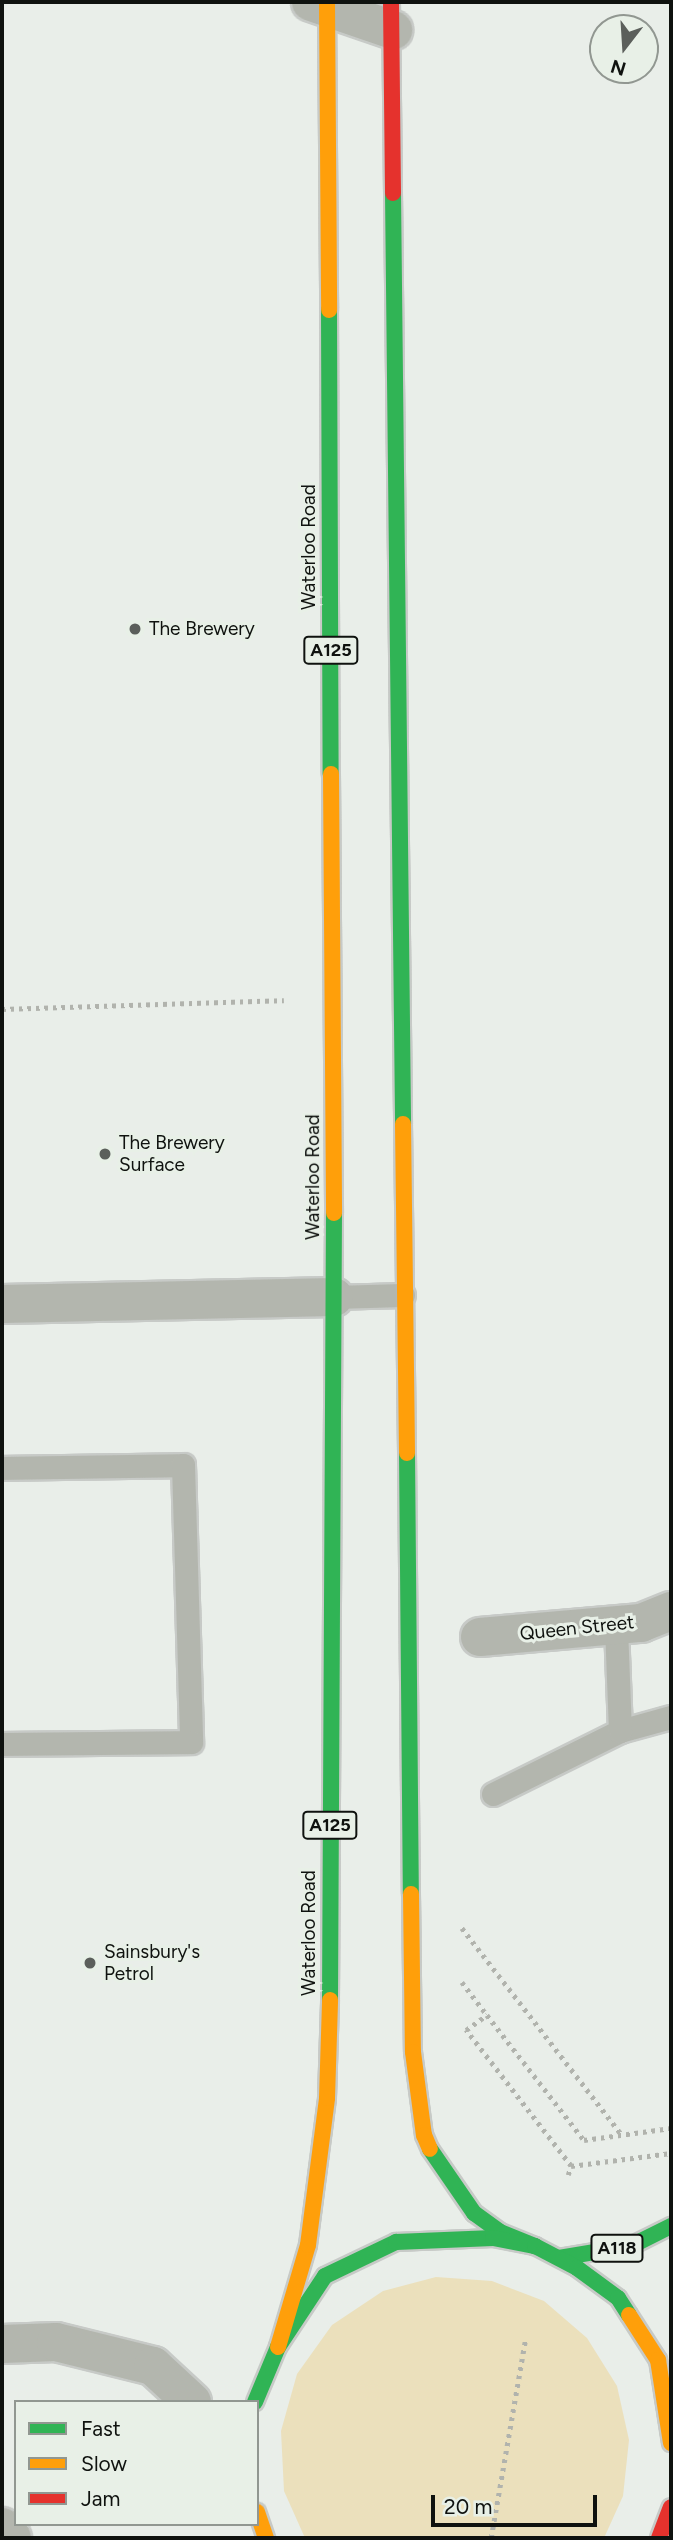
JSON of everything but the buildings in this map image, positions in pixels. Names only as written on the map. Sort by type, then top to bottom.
[{"type":"main road","name":"Waterloo Road","points":[[278,2347],[308,2245],[327,2098],[334,1297],[322,2]]},
{"type":"main road","points":[[392,16],[402,1295],[417,2098],[424,2135],[450,2186],[474,2213],[500,2232],[559,2258],[618,2298],[658,2360],[671,2442]]},
{"type":"main road","name":"A118","points":[[559,2258],[631,2246],[671,2226]]},
{"type":"main road","points":[[256,2400],[278,2347],[325,2276],[396,2242],[493,2238],[535,2246]]},
{"type":"main road","points":[[659,2538],[671,2507]]},
{"type":"main road","points":[[259,2518],[266,2538]]},
{"type":"street","points":[[322,2],[392,16]]},
{"type":"street","points":[[2,1304],[334,1297]]},
{"type":"street","name":"Queen Street","points":[[480,1637],[640,1623],[671,1611]]},
{"type":"street","points":[[2,2344],[56,2342],[153,2366],[190,2400]]},
{"type":"street","points":[[2,2527],[12,2538]]},
{"type":"lane","points":[[334,1297],[402,1295]]},
{"type":"lane","points":[[2,1468],[183,1465],[191,1742],[2,1744]]},
{"type":"lane","points":[[616,1625],[620,1731]]},
{"type":"lane","points":[[493,1794],[620,1731],[671,1717]]},
{"type":"path","points":[[2,1009],[297,1000]]},
{"type":"path","points":[[460,1926],[622,2135]]},
{"type":"path","points":[[460,1979],[584,2140],[671,2128]]},
{"type":"path","points":[[487,2015],[466,2030],[571,2166]]},
{"type":"path","points":[[571,2166],[671,2153]]},
{"type":"path","points":[[568,2175],[571,2166]]},
{"type":"path","points":[[491,2538],[525,2341]]},
{"type":"shaded area","points":[[436,2277],[492,2281],[544,2301],[587,2338],[617,2386],[629,2440],[623,2496],[604,2538],[305,2538],[284,2491],[281,2431],[297,2374],[332,2325],[383,2291]]},
{"type":"traffic: fast","points":[[393,193],[403,1124]]},
{"type":"traffic: fast","points":[[329,310],[331,774]]},
{"type":"traffic: fast","points":[[330,2000],[334,1213]]},
{"type":"traffic: fast","points":[[407,1453],[411,1894]]},
{"type":"traffic: fast","points":[[430,2149],[474,2213],[500,2232],[535,2246]]},
{"type":"traffic: fast","points":[[559,2258],[631,2246],[671,2226]]},
{"type":"traffic: fast","points":[[256,2400],[278,2347],[325,2276],[396,2242],[493,2238],[535,2246],[577,2268],[618,2298],[629,2315]]},
{"type":"traffic: slow","points":[[327,2],[329,310]]},
{"type":"traffic: slow","points":[[331,774],[334,1213]]},
{"type":"traffic: slow","points":[[403,1124],[407,1453]]},
{"type":"traffic: slow","points":[[411,1894],[413,2052],[424,2135],[430,2149]]},
{"type":"traffic: slow","points":[[278,2347],[308,2245],[327,2098],[330,2000]]},
{"type":"traffic: slow","points":[[629,2315],[658,2360],[671,2443]]},
{"type":"traffic: slow","points":[[259,2518],[266,2538]]},
{"type":"traffic: jam","points":[[391,2],[393,193]]},
{"type":"traffic: jam","points":[[659,2538],[671,2507]]},
{"type":"place","name":"The Brewery","points":[[135,629]]},
{"type":"place","name":"The Brewery Surface","points":[[105,1154]]},
{"type":"place","name":"Sainsbury's Petrol","points":[[90,1963]]}]
